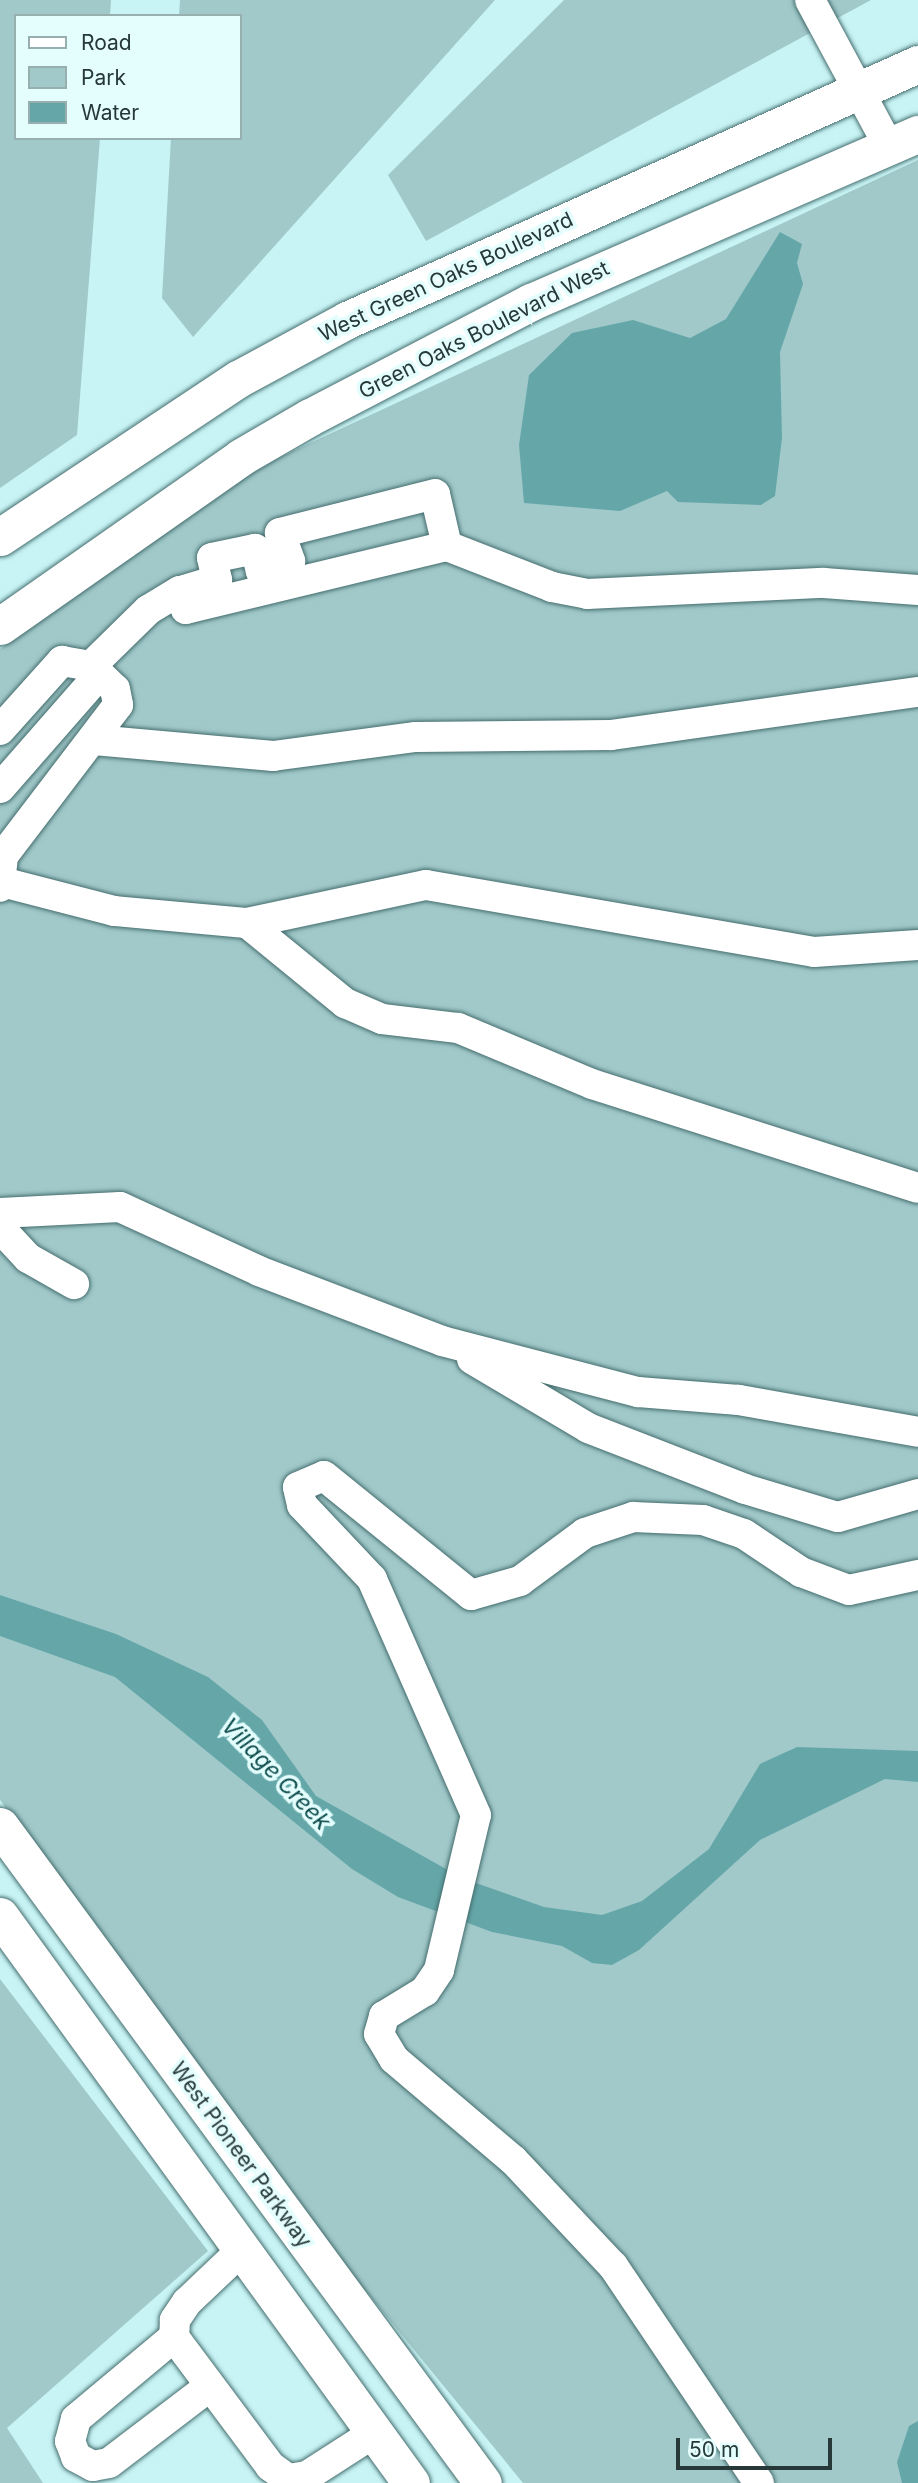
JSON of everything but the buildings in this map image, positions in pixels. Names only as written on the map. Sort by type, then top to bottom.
[{"type":"main road","name":"West Green Oaks Boulevard","points":[[0,537],[238,379],[347,320],[918,64]]},
{"type":"main road","name":"Green Oaks Boulevard West","points":[[0,626],[242,457],[531,302],[903,141]]},
{"type":"main road","name":"West Pioneer Parkway","points":[[0,1826],[483,2483]]},
{"type":"main road","points":[[0,1916],[244,2248],[411,2483]]},
{"type":"main road","points":[[61,2001],[105,1969]]},
{"type":"main road","points":[[244,2248],[260,2241],[293,2256],[387,2376],[426,2407]]},
{"type":"street","points":[[810,0],[862,88],[903,141]]},
{"type":"street","points":[[0,788],[91,684],[91,666],[149,610],[180,591],[217,580],[212,558],[256,549],[261,570],[290,561],[280,533],[435,494],[447,546]]},
{"type":"street","points":[[180,591],[186,608],[447,546],[488,557],[552,587],[587,594],[824,583],[918,590]]},
{"type":"street","points":[[0,730],[62,661],[91,666],[115,689],[118,705],[94,740],[3,856],[1,884],[114,911],[247,923],[426,885],[814,952],[918,944]]},
{"type":"street","points":[[94,740],[274,756],[416,737],[611,735],[918,692]]},
{"type":"street","points":[[247,923],[345,1003],[382,1019],[458,1028],[593,1084],[918,1188]]},
{"type":"street","points":[[0,1213],[120,1208],[259,1271],[442,1341],[638,1392],[738,1400],[918,1432]]},
{"type":"street","points":[[0,1228],[28,1258],[74,1284]]},
{"type":"street","points":[[442,1341],[588,1428],[745,1489],[838,1517],[918,1494]]},
{"type":"street","points":[[759,2483],[613,2266],[513,2160],[394,2059],[379,2034],[384,2016],[425,1991],[439,1970],[463,1850],[476,1815],[440,1725],[372,1579],[302,1505],[298,1487],[306,1480],[324,1476],[471,1595],[520,1581],[585,1533],[633,1517],[713,1524],[744,1534],[801,1572],[849,1590],[918,1575]]},
{"type":"street","points":[[244,2248],[187,2302],[175,2320],[174,2337],[270,2466],[288,2479],[307,2476],[374,2432]]},
{"type":"street","points":[[174,2337],[76,2419],[70,2441],[76,2457],[93,2466],[109,2463],[210,2386]]},
{"type":"green space","points":[[0,0],[111,0],[110,14],[14,14],[14,140],[100,140],[77,435],[0,488]]},
{"type":"green space","points":[[180,0],[495,0],[193,337],[162,298],[171,140],[242,140],[242,14],[179,14]]},
{"type":"green space","points":[[564,0],[871,0],[426,241],[388,175]]},
{"type":"green space","points":[[918,160],[918,2483],[523,2483],[279,2185],[0,1800],[0,649],[250,471]]},
{"type":"green space","points":[[0,1979],[208,2251],[7,2428],[43,2483],[0,2483]]},
{"type":"water","points":[[780,232],[802,244],[797,263],[803,284],[780,352],[782,438],[775,496],[761,505],[678,502],[667,491],[620,511],[524,503],[519,445],[529,375],[572,333],[633,320],[690,338],[726,319]]},
{"type":"water","name":"Village Creek","points":[[0,1595],[116,1634],[208,1677],[262,1720],[316,1796],[462,1878],[544,1907],[602,1915],[642,1901],[709,1849],[760,1764],[797,1747],[918,1751],[918,1782],[885,1779],[760,1840],[639,1950],[612,1965],[592,1963],[562,1946],[492,1932],[398,1897],[352,1869],[115,1677],[0,1636]]},
{"type":"water","points":[[918,2421],[918,2483],[902,2483],[897,2462],[909,2426]]}]
